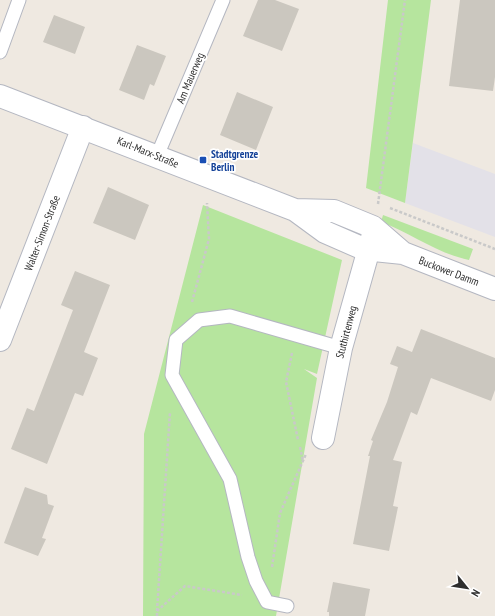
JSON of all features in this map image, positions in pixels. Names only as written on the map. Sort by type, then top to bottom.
[{"type":"main road","name":"Karl-Marx-Straße","points":[[0,96],[295,210],[325,232],[345,241]]},
{"type":"main road","name":"Walter-Simon-Straße","points":[[0,340],[83,127]]},
{"type":"main road","name":"Karl-Marx-Straße","points":[[295,210],[334,211],[354,219]]},
{"type":"main road","name":"Buckower Damm","points":[[354,219],[374,228],[403,253]]},
{"type":"main road","name":"Stuthirtenweg","points":[[323,438],[341,348],[374,228]]},
{"type":"main road","name":"Buckower Damm","points":[[345,241],[364,249],[403,253],[495,289]]},
{"type":"lane","points":[[0,52],[20,0]]},
{"type":"lane","name":"Am Mauerweg","points":[[158,156],[223,0]]},
{"type":"lane","points":[[287,606],[267,602],[256,581],[248,557],[230,479],[172,376],[176,340],[199,320],[230,316],[341,348]]},
{"type":"path","points":[[405,0],[378,204],[495,249]]},
{"type":"path","points":[[183,334],[208,239],[206,203]]},
{"type":"path","points":[[303,462],[286,382],[292,354],[312,339]]},
{"type":"path","points":[[157,616],[156,611],[172,376]]},
{"type":"path","points":[[156,611],[184,586],[238,594],[267,602],[280,513],[310,445],[323,438]]},
{"type":"shaded area","points":[[413,143],[495,174],[495,237],[405,203]]},
{"type":"green space","points":[[388,0],[431,0],[405,203],[366,188]]},
{"type":"green space","points":[[203,205],[342,260],[317,374],[304,369],[317,378],[276,616],[143,616],[144,434]]},
{"type":"green space","points":[[383,215],[473,249],[469,260],[446,253],[381,222]]},
{"type":"building","points":[[258,0],[275,0],[299,9],[282,51],[243,36]]},
{"type":"building","points":[[460,0],[495,0],[495,77],[493,91],[449,86]]},
{"type":"building","points":[[54,15],[85,27],[75,54],[43,42]]},
{"type":"building","points":[[137,45],[166,56],[154,86],[150,84],[144,100],[119,90]]},
{"type":"building","points":[[237,92],[273,107],[256,150],[220,135]]},
{"type":"building","points":[[108,187],[149,205],[135,240],[93,223]]},
{"type":"building","points":[[75,271],[110,285],[84,352],[98,358],[83,396],[75,393],[47,464],[11,449],[27,408],[34,411],[73,310],[61,305]]},
{"type":"building","points":[[421,329],[495,358],[495,390],[491,401],[431,378],[417,415],[411,412],[393,460],[402,462],[393,506],[398,507],[389,551],[353,544],[370,456],[368,456],[373,441],[371,440],[387,402],[398,367],[390,364],[397,346],[412,352]]},
{"type":"building","points":[[25,487],[47,495],[48,504],[54,506],[42,538],[46,539],[38,556],[4,543]]},
{"type":"building","points":[[333,582],[370,589],[365,616],[329,616],[329,612],[327,612]]},
{"type":"place","name":"Stadtgrenze Berlin","points":[[203,160]]}]
